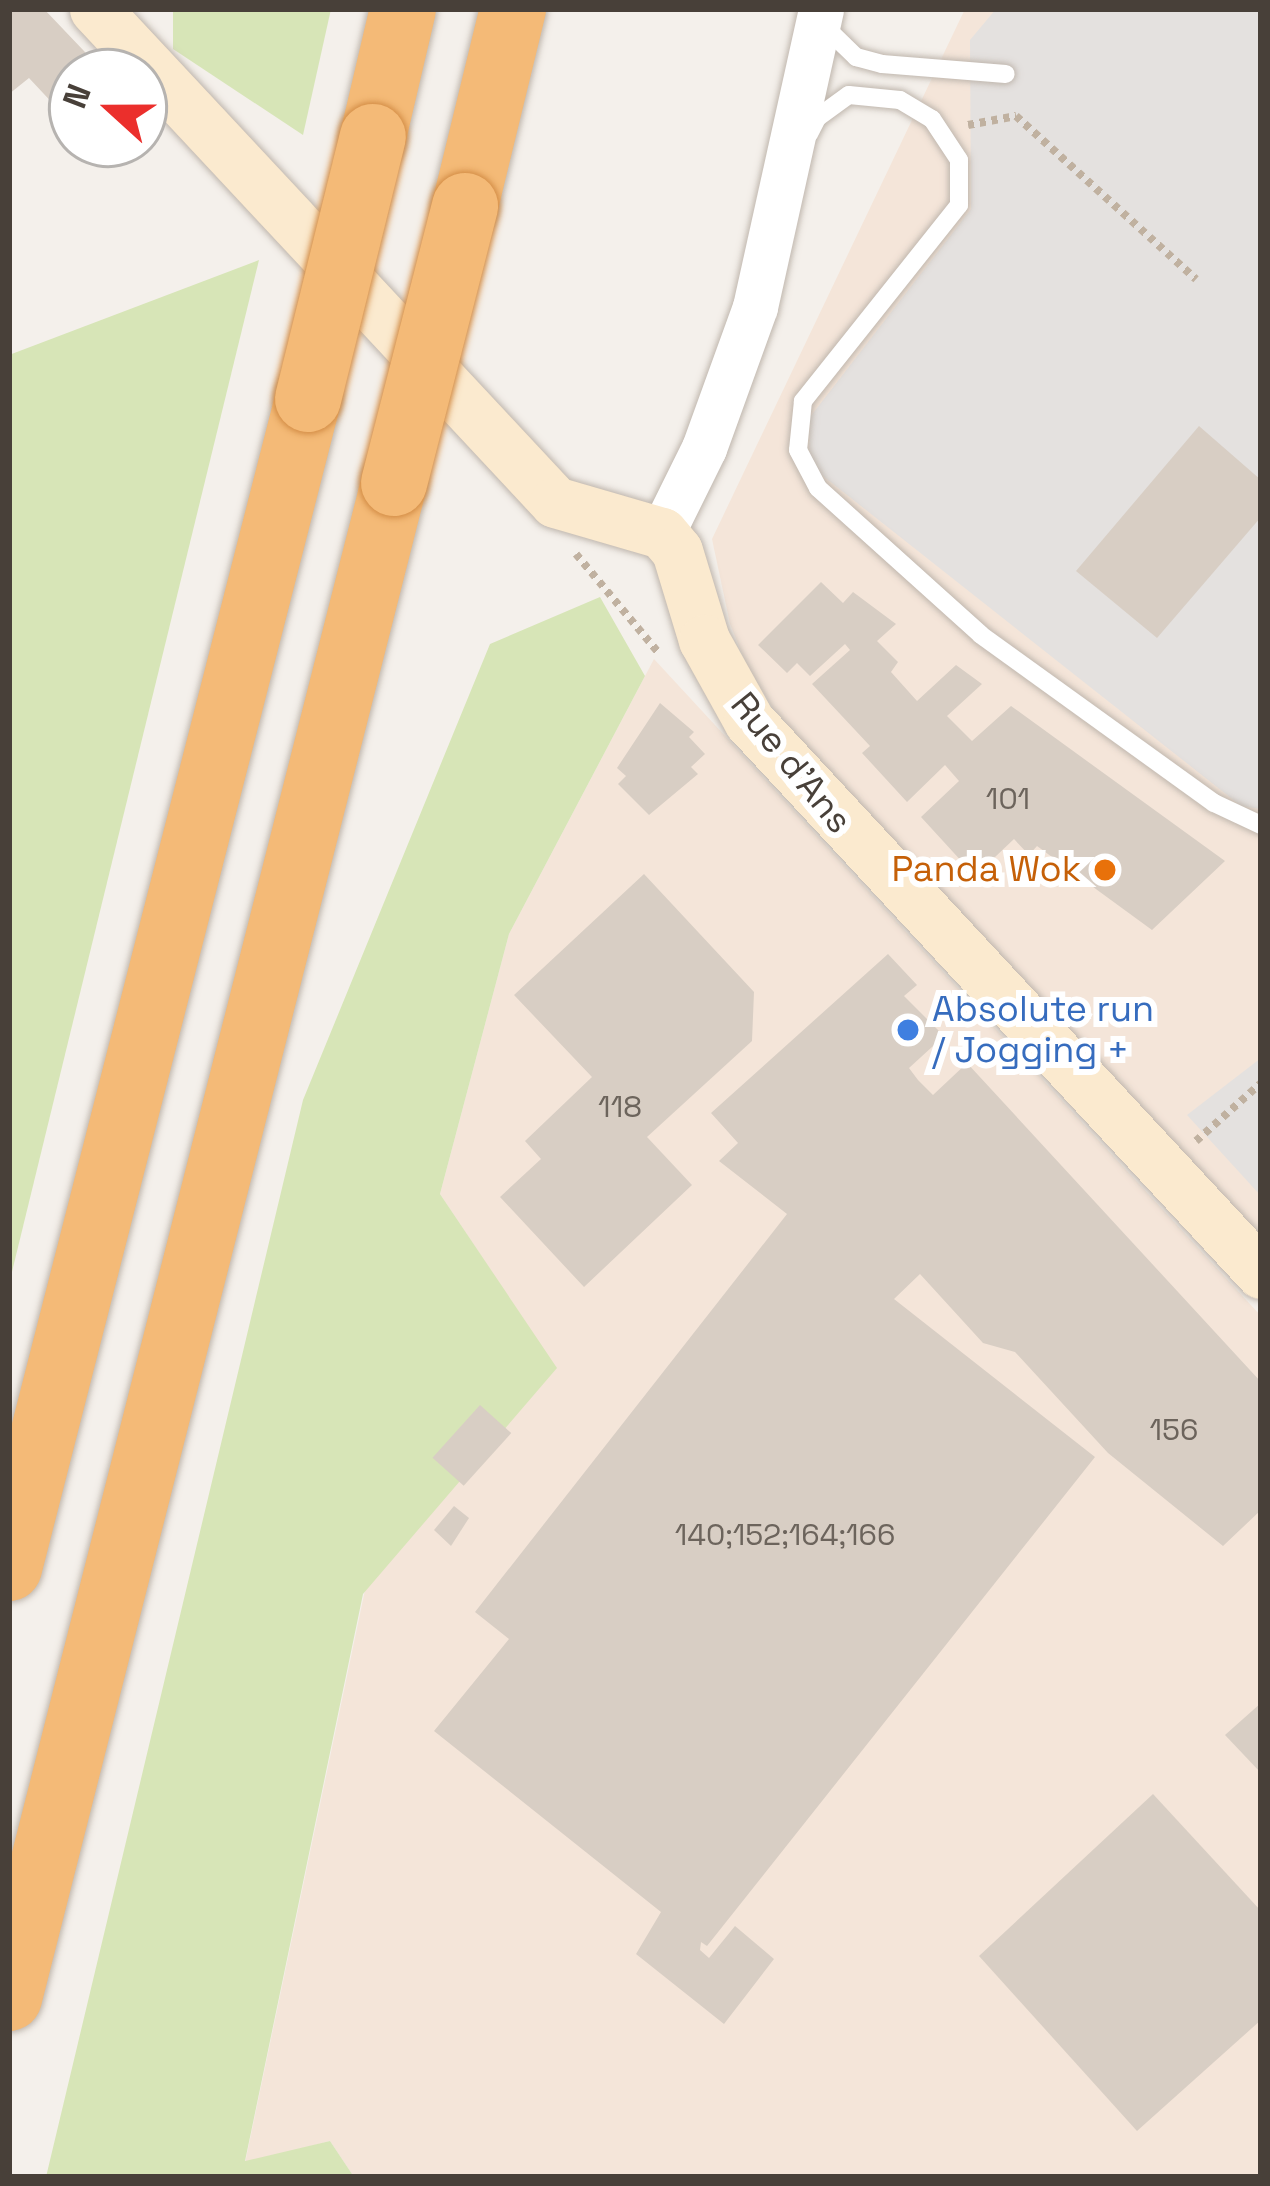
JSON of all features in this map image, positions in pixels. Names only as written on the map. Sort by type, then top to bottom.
[{"type":"highway","points":[[9,1568],[403,9]]},
{"type":"highway","points":[[9,1998],[513,9]]},
{"type":"main road","points":[[95,9],[555,502],[662,533]]},
{"type":"main road","name":"Rue d'Ans","points":[[662,533],[676,551],[704,640],[749,721],[1261,1273]]},
{"type":"street","points":[[662,533],[704,448],[755,307],[794,148],[794,117],[819,14]]},
{"type":"lane","points":[[819,14],[856,57],[914,69],[1006,74]]},
{"type":"lane","points":[[794,148],[817,118],[849,95],[900,100],[932,119],[958,160],[959,205],[803,401],[798,450],[818,488],[981,635],[1214,802],[1261,825]]},
{"type":"path","points":[[946,136],[959,127],[1016,116],[1196,280]]},
{"type":"path","points":[[1163,1169],[1261,1083]]},
{"type":"shaded area","points":[[965,9],[1261,9],[1261,1258],[773,708],[747,666],[730,624],[712,539]]},
{"type":"shaded area","points":[[996,9],[1261,9],[1261,809],[1241,806],[809,465],[810,417],[971,209],[970,40]]},
{"type":"shaded area","points":[[654,659],[1261,1316],[1261,2177],[354,2177],[330,2141],[245,2163],[365,1590],[556,1368],[440,1194],[509,934]]},
{"type":"shaded area","points":[[1261,1058],[1261,1196],[1187,1115]]},
{"type":"green space","points":[[173,9],[331,9],[303,135],[173,49]]},
{"type":"green space","points":[[259,260],[9,1284],[9,355]]},
{"type":"green space","points":[[600,597],[645,676],[509,934],[440,1194],[557,1368],[363,1594],[245,2161],[330,2141],[354,2177],[46,2177],[303,1100],[490,644]]},
{"type":"building","points":[[9,9],[44,9],[81,48],[48,48],[48,98],[29,78],[9,94]]},
{"type":"building","points":[[1199,426],[1261,480],[1261,517],[1157,638],[1076,571]]},
{"type":"building","points":[[821,582],[843,603],[853,592],[896,624],[877,641],[898,662],[891,672],[917,701],[956,665],[982,684],[947,716],[972,741],[1011,706],[1225,861],[1152,930],[1037,846],[1029,855],[1014,839],[975,876],[921,817],[959,781],[945,765],[907,802],[862,753],[870,746],[812,684],[850,650],[845,644],[810,676],[797,663],[787,673],[758,645]]},
{"type":"building","points":[[660,703],[694,732],[689,737],[705,754],[691,767],[698,774],[649,815],[618,784],[626,776],[617,768]]},
{"type":"building","points":[[644,874],[754,992],[752,1041],[647,1137],[692,1185],[584,1287],[500,1197],[541,1159],[525,1141],[592,1077],[514,995]]},
{"type":"building","points":[[888,954],[917,985],[904,996],[944,1036],[909,1068],[918,1080],[933,1095],[967,1063],[1261,1382],[1261,1510],[1223,1546],[1108,1453],[1015,1352],[983,1343],[920,1274],[894,1299],[1095,1457],[707,1946],[701,1942],[700,1950],[709,1958],[735,1926],[774,1959],[724,2024],[636,1954],[661,1912],[434,1731],[509,1639],[475,1612],[787,1214],[719,1161],[738,1143],[711,1113]]},
{"type":"building","points":[[480,1405],[511,1433],[464,1486],[432,1458]]},
{"type":"building","points":[[454,1506],[469,1518],[451,1546],[434,1530]]},
{"type":"building","points":[[1261,1703],[1261,1773],[1225,1735]]},
{"type":"building","points":[[1153,1794],[1261,1911],[1261,2020],[1137,2131],[979,1956]]},
{"type":"place","name":"Panda Wok","points":[[1105,870]]},
{"type":"place","name":"Absolute run / Jogging +","points":[[908,1030]]}]
